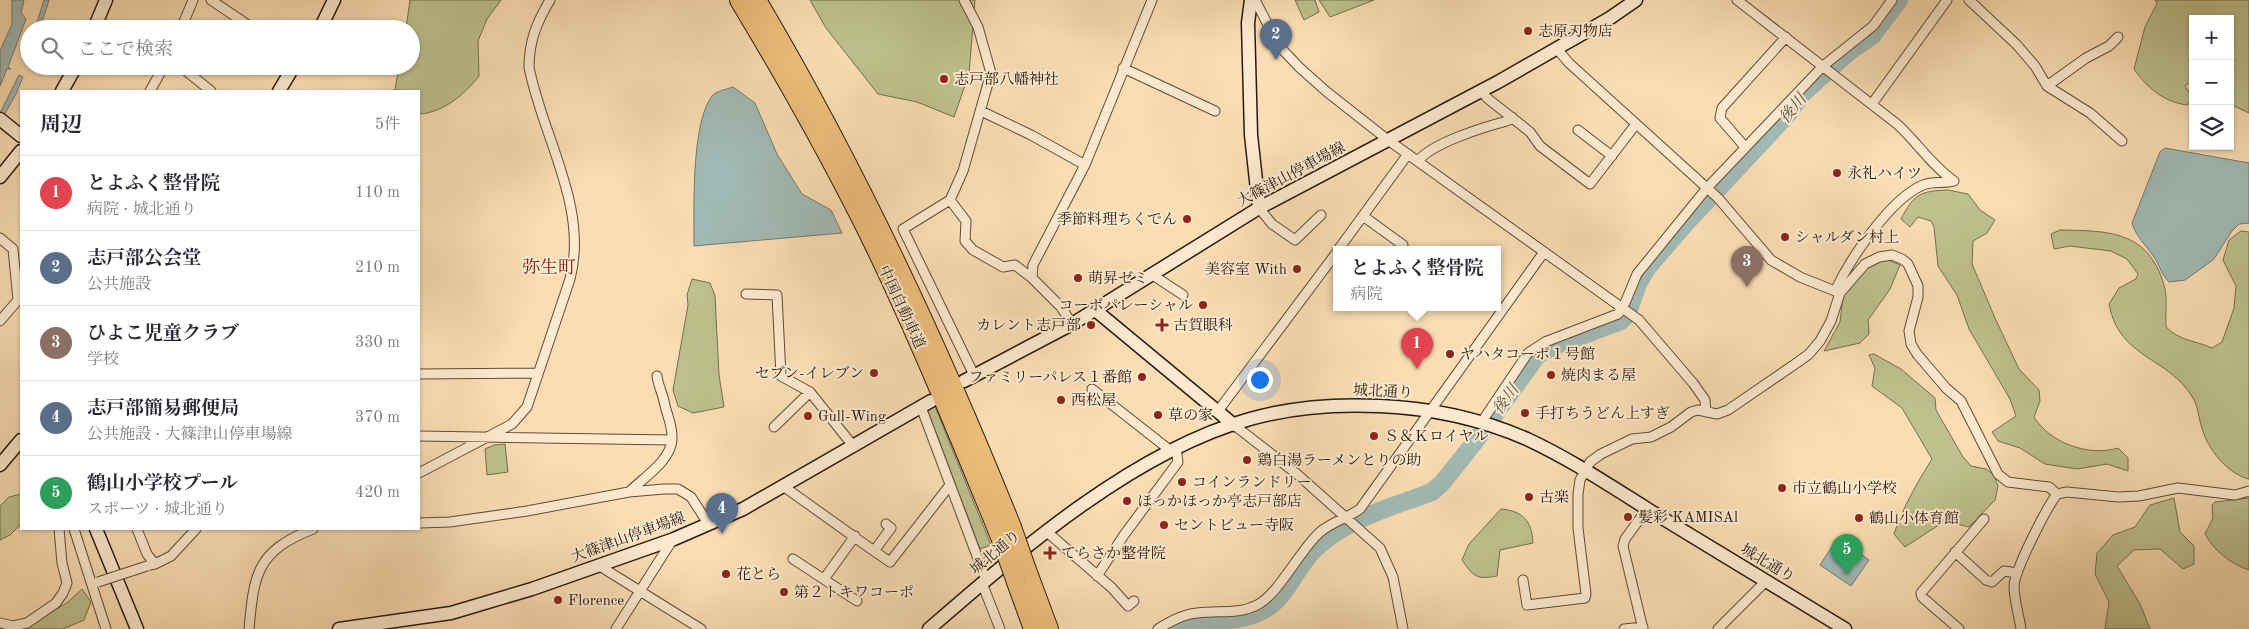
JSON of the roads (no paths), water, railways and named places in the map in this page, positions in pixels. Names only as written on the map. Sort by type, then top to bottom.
[{"type":"highway","name":"中国自動車道","points":[[739,0],[803,110],[873,244],[1006,532]]},
{"type":"highway","name":"中国自動車道","points":[[757,0],[816,102],[885,235],[951,377],[1021,576],[1033,629]]},
{"type":"highway","name":"中国自動車道","points":[[1021,576],[1049,629]]},
{"type":"street","points":[[100,20],[106,0]]},
{"type":"street","points":[[185,20],[193,0]]},
{"type":"street","points":[[211,0],[241,20]]},
{"type":"street","points":[[324,20],[334,0]]},
{"type":"street","points":[[420,472],[512,424],[527,407],[570,279],[575,260],[575,243],[568,200],[532,83],[529,67],[529,51],[532,36],[550,0]]},
{"type":"street","points":[[964,0],[978,27],[991,72],[981,111],[963,171],[950,200],[903,229],[969,378]]},
{"type":"street","points":[[1032,278],[1034,264],[1085,165],[1152,0]]},
{"type":"street","points":[[1251,0],[1248,23],[1252,135],[1258,208],[1272,224],[1295,240],[1321,215]]},
{"type":"street","points":[[1255,0],[1280,46],[1300,68],[1388,140],[1627,311],[1693,383],[1705,400],[1706,412]]},
{"type":"street","name":"大篠津山停車場線","points":[[969,378],[1072,324],[1258,208],[1557,49],[1610,18],[1636,0]]},
{"type":"street","points":[[1523,580],[1526,605],[1585,598],[1582,548],[1578,528],[1578,494],[1585,470],[1600,454],[1632,439],[1651,437],[1671,427],[1692,412],[1717,414],[1728,410],[1808,354],[1820,341],[1831,321],[1838,292],[1872,234],[1893,208],[1908,195],[1924,185],[1954,181],[1944,174],[1909,135],[1872,104],[1737,0]]},
{"type":"street","points":[[1627,311],[1637,274],[1712,193],[1745,147],[1824,67],[1873,26],[1892,0]]},
{"type":"street","points":[[1872,104],[1947,0]]},
{"type":"street","points":[[1969,0],[2017,45],[2035,66],[2047,86],[2090,113],[2122,142]]},
{"type":"street","points":[[1745,147],[1720,118],[1722,108],[1786,37]]},
{"type":"street","points":[[2047,86],[2086,58],[2109,46],[2118,37]]},
{"type":"street","points":[[1557,49],[1712,193],[1771,260],[1800,277],[1838,292]]},
{"type":"street","points":[[1123,68],[1215,111]]},
{"type":"street","points":[[63,90],[71,75]]},
{"type":"street","points":[[151,90],[159,75]]},
{"type":"street","points":[[191,75],[210,90]]},
{"type":"street","points":[[280,90],[289,75]]},
{"type":"street","points":[[1481,90],[1487,98],[1530,132],[1540,146],[1590,184],[1636,124]]},
{"type":"street","points":[[981,111],[1031,135],[1085,165]]},
{"type":"street","points":[[1418,161],[1422,156],[1457,138],[1507,121],[1512,117]]},
{"type":"street","points":[[0,119],[19,134]]},
{"type":"street","points":[[1578,130],[1612,156]]},
{"type":"street","points":[[0,177],[20,152]]},
{"type":"street","points":[[1342,246],[1408,154]]},
{"type":"street","points":[[950,200],[966,221],[965,241],[973,250],[1003,267],[1015,265],[1032,278],[1061,307],[1072,324]]},
{"type":"street","points":[[1363,216],[1403,245]]},
{"type":"street","points":[[0,238],[13,249],[18,300],[0,321]]},
{"type":"street","points":[[1158,629],[1169,622],[1196,612],[1235,612],[1247,609],[1266,600],[1314,538],[1330,524],[1347,518],[1360,509],[1544,252]]},
{"type":"street","points":[[1838,292],[1865,264],[1879,257],[1892,255],[1908,264],[1918,286],[1918,297],[1908,331],[1911,344],[1917,354],[1946,388],[1961,401],[1998,474],[2008,482],[2049,487],[2057,494]]},
{"type":"street","points":[[1218,411],[1333,258]]},
{"type":"street","points":[[1151,274],[1183,295]]},
{"type":"street","points":[[746,294],[777,295],[780,376],[810,392],[854,447]]},
{"type":"street","points":[[1094,309],[1359,527],[1380,548],[1392,577],[1403,629]]},
{"type":"street","points":[[1481,423],[1528,353],[1546,342],[1627,311]]},
{"type":"street","points":[[420,374],[538,373]]},
{"type":"street","points":[[629,492],[660,462],[669,450],[672,440],[657,376]]},
{"type":"street","points":[[1092,389],[1174,449],[1178,462],[1124,535],[1097,576]]},
{"type":"street","points":[[774,427],[810,392]]},
{"type":"street","points":[[926,404],[950,485],[1000,629]]},
{"type":"street","name":"大篠津山停車場線","points":[[339,629],[451,612],[532,589],[674,539],[743,509],[926,404]]},
{"type":"street","name":"城北通り","points":[[929,629],[1047,532],[1111,487],[1174,449],[1234,425],[1284,411],[1359,405],[1430,411],[1481,423],[1524,438],[1585,470],[1846,629]]},
{"type":"street","points":[[420,436],[672,440]]},
{"type":"street","points":[[0,465],[20,441]]},
{"type":"street","points":[[783,486],[890,562],[950,485]]},
{"type":"street","points":[[2057,494],[2067,492],[2139,496],[2178,488],[2235,495],[2249,491]]},
{"type":"street","points":[[420,523],[450,522],[528,511],[629,492],[678,489],[691,496],[709,525]]},
{"type":"street","points":[[2021,629],[2015,591],[2017,573],[2021,560],[2057,494]]},
{"type":"street","points":[[1624,629],[1643,628],[1623,546],[1625,540],[1647,509]]},
{"type":"street","points":[[1958,629],[1922,597],[1921,592],[1984,519]]},
{"type":"street","points":[[874,551],[891,528],[886,524]]},
{"type":"street","points":[[0,623],[13,626],[27,623],[56,603],[63,593],[67,582],[62,563],[59,530]]},
{"type":"street","points":[[74,530],[95,583],[106,629]]},
{"type":"street","points":[[96,530],[138,629]]},
{"type":"street","points":[[137,530],[151,565]]},
{"type":"street","points":[[95,583],[151,565],[171,556],[195,530]]},
{"type":"street","points":[[249,629],[252,594],[257,576],[266,559],[288,538],[310,530]]},
{"type":"street","points":[[1047,532],[1112,588],[1128,606],[1134,601]]},
{"type":"street","points":[[824,579],[855,536]]},
{"type":"street","points":[[616,629],[674,539]]},
{"type":"street","points":[[1955,552],[1986,580],[1992,582],[2004,571],[2017,573]]},
{"type":"street","points":[[794,559],[857,601]]},
{"type":"street","points":[[598,565],[701,629]]},
{"type":"street","points":[[1718,629],[1766,581]]},
{"type":"water","points":[[12,0],[24,0],[21,13],[26,19],[20,20],[20,35],[8,67],[11,69],[7,69],[0,86],[0,51],[12,24]]},
{"type":"water","points":[[44,0],[49,0],[43,20],[38,20]]},
{"type":"water","points":[[19,75],[23,77],[16,94],[0,122],[0,113]]},
{"type":"water","points":[[733,87],[755,103],[777,154],[802,194],[831,210],[842,233],[694,246],[695,168],[700,126],[705,109],[712,96],[719,91]]},
{"type":"water","points":[[2165,148],[2249,163],[2249,223],[2239,224],[2232,231],[2214,259],[2206,265],[2185,280],[2169,282],[2139,237],[2132,223],[2160,152]]},
{"type":"water","points":[[1851,547],[1869,560],[1851,586],[1820,565],[1831,548],[1844,557]]},
{"type":"waterway","name":"後川","points":[[1173,629],[1195,623],[1251,616],[1262,611],[1278,599],[1309,555],[1329,538],[1371,514],[1432,492],[1442,483],[1474,443],[1537,356],[1554,346],[1621,321],[1627,315],[1638,284],[1648,267],[1686,223],[1788,114],[1802,94],[1850,51],[1872,36],[1899,0]]},
{"type":"place","name":"志原刃物店","points":[[1528,31]]},
{"type":"place","name":"志戸部公会堂","points":[[1276,60]]},
{"type":"place","name":"志戸部八幡神社","points":[[944,79]]},
{"type":"place","name":"永礼ハイツ","points":[[1837,173]]},
{"type":"place","name":"季節料理ちくでん","points":[[1187,219]]},
{"type":"place","name":"シャルダン村上","points":[[1785,237]]},
{"type":"place","name":"美容室 With","points":[[1297,269]]},
{"type":"place","name":"萌昇ゼミ","points":[[1078,278]]},
{"type":"place","name":"ひよこ児童クラブ","points":[[1747,287]]},
{"type":"place","name":"コーポパレーシャル","points":[[1203,305]]},
{"type":"place","name":"カレント志戸部","points":[[1091,325]]},
{"type":"place","name":"古賀眼科","points":[[1162,325]]},
{"type":"place","name":"ヤハタコーポ１号館","points":[[1450,354]]},
{"type":"place","name":"とよふく整骨院","points":[[1417,369]]},
{"type":"place","name":"セブン-イレブン","points":[[874,373]]},
{"type":"place","name":"焼肉まる屋","points":[[1551,375]]},
{"type":"place","name":"ファミリーパレス１番館","points":[[1142,377]]},
{"type":"place","name":"西松屋","points":[[1061,400]]},
{"type":"place","name":"手打ちうどん上すぎ","points":[[1525,413]]},
{"type":"place","name":"草の家","points":[[1158,415]]},
{"type":"place","name":"Gull-Wing","points":[[808,416]]},
{"type":"place","name":"Ｓ＆Ｋロイヤル","points":[[1374,436]]},
{"type":"place","name":"鶏白湯ラーメンとりの助","points":[[1247,460]]},
{"type":"place","name":"コインランドリー","points":[[1182,482]]},
{"type":"place","name":"市立鶴山小学校","points":[[1782,488]]},
{"type":"place","name":"古楽","points":[[1529,497]]},
{"type":"place","name":"ほっかほっか亭志戸部店","points":[[1127,501]]},
{"type":"place","name":"髪彩 KAMISAl","points":[[1628,517]]},
{"type":"place","name":"鶴山小体育館","points":[[1859,518]]},
{"type":"place","name":"セントビュー寺阪","points":[[1164,525]]},
{"type":"place","name":"志戸部簡易郵便局","points":[[722,534]]},
{"type":"place","name":"てらさか整骨院","points":[[1050,553]]},
{"type":"place","name":"花とら","points":[[726,574]]},
{"type":"place","name":"鶴山小学校プール","points":[[1847,575]]},
{"type":"place","name":"第２トキワコーポ","points":[[784,592]]},
{"type":"place","name":"Florence","points":[[558,600]]},
{"type":"district","name":"弥生町","points":[[549,267]]}]
